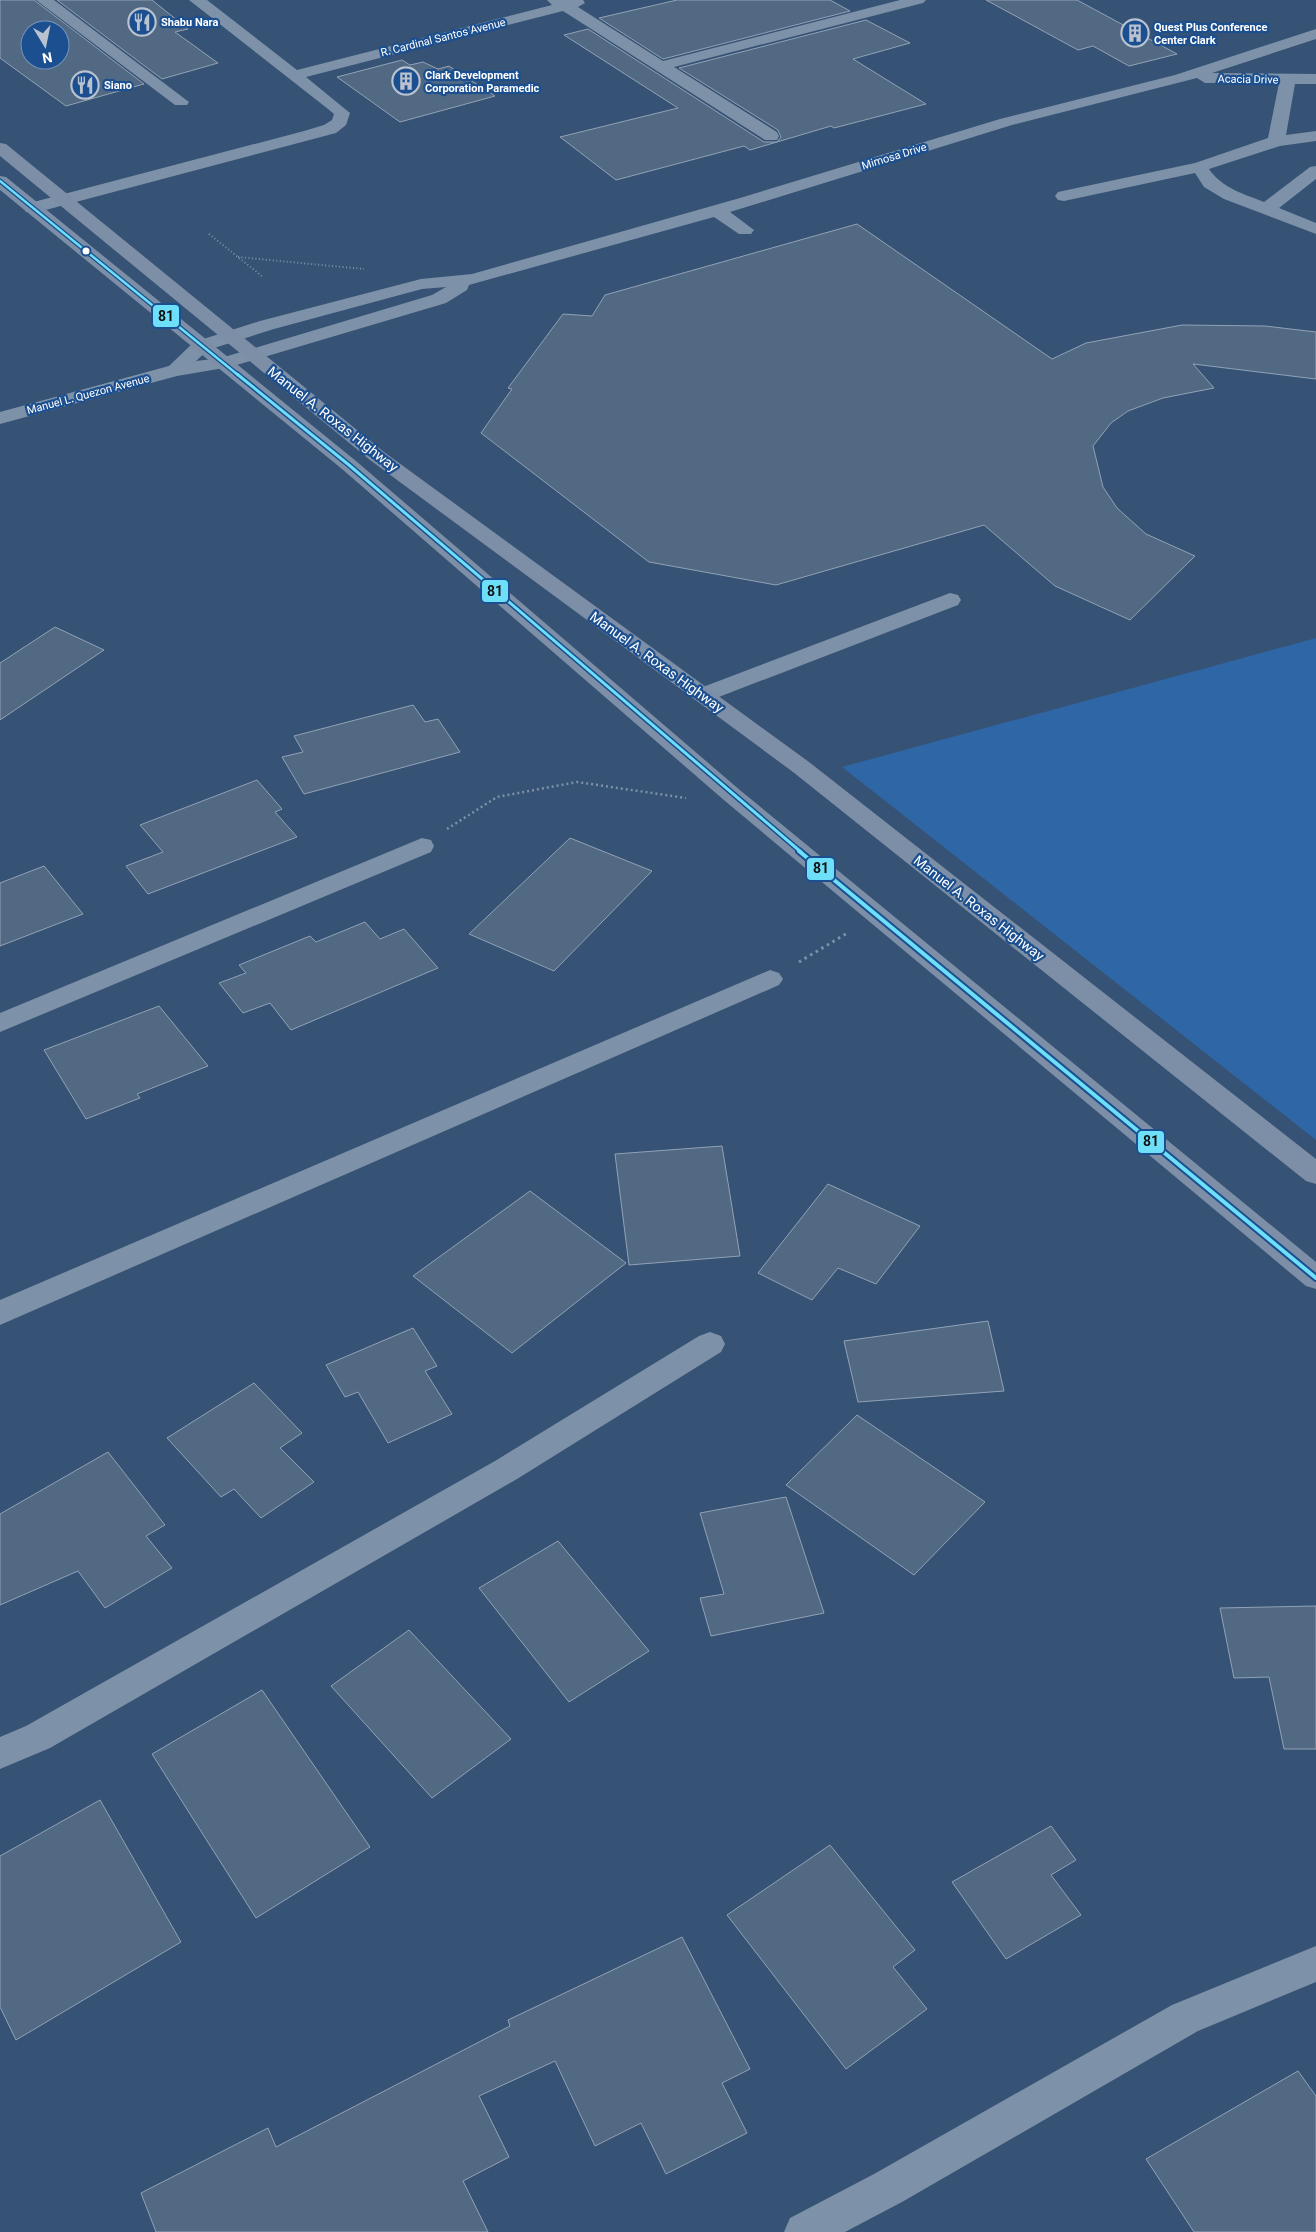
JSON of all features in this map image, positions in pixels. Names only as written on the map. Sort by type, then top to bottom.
[{"type":"main road","name":"Manuel A. Roxas Highway","points":[[0,148],[376,456],[801,767],[1316,1174]]},
{"type":"main road","name":"Manuel A. Roxas Highway","points":[[0,181],[185,330],[201,346],[348,465],[733,796],[1316,1278]]},
{"type":"street","points":[[44,0],[181,102]]},
{"type":"street","points":[[32,208],[310,135],[330,129],[340,122],[342,113],[197,0]]},
{"type":"street","name":"R. Cardinal Santos Avenue","points":[[295,75],[560,3],[591,0]]},
{"type":"street","points":[[661,66],[918,0]]},
{"type":"street","points":[[560,3],[770,136]]},
{"type":"street","name":"Mimosa Drive","points":[[201,346],[428,283],[473,279],[716,210],[1006,122],[1181,78],[1316,34]]},
{"type":"street","name":"Acacia Drive","points":[[1181,78],[1316,79]]},
{"type":"street","points":[[1276,141],[1288,79]]},
{"type":"street","points":[[1064,196],[1199,167],[1264,147],[1276,141],[1316,136]]},
{"type":"street","points":[[1199,167],[1210,183],[1230,195],[1268,208],[1316,229]]},
{"type":"street","points":[[1268,208],[1316,172]]},
{"type":"street","points":[[716,210],[745,230]]},
{"type":"street","name":"Mimosa Drive","points":[[223,363],[439,299],[473,279]]},
{"type":"street","name":"Manuel L. Quezon Avenue","points":[[176,370],[201,346]]},
{"type":"street","name":"Manuel L. Quezon Avenue","points":[[0,418],[176,370],[223,363]]},
{"type":"street","points":[[703,695],[950,600]]},
{"type":"street","points":[[0,1023],[422,846]]},
{"type":"street","points":[[0,1313],[770,979]]},
{"type":"street","points":[[0,1753],[38,1736],[497,1475],[710,1344]]},
{"type":"street","points":[[804,2232],[888,2188],[1185,2018],[1316,1964]]},
{"type":"path","points":[[209,234],[263,277]]},
{"type":"path","points":[[238,257],[411,273],[428,283]]},
{"type":"path","points":[[422,846],[497,797],[577,782],[677,798],[733,796]]},
{"type":"path","points":[[770,979],[878,915]]},
{"type":"shaded area","points":[[1316,638],[1316,1140],[842,767]]},
{"type":"building","points":[[0,0],[34,0],[60,20],[20,20],[20,70],[70,70],[70,27],[144,84],[66,106],[0,58]]},
{"type":"building","points":[[57,0],[152,0],[188,29],[175,32],[218,63],[162,79]]},
{"type":"building","points":[[677,0],[830,0],[850,11],[663,59],[599,18]]},
{"type":"building","points":[[986,0],[1077,0],[1177,54],[1129,66],[1093,46],[1078,50]]},
{"type":"building","points":[[866,20],[910,43],[853,59],[926,104],[834,128],[831,126],[777,142],[781,137],[778,130],[679,68]]},
{"type":"building","points":[[588,29],[764,142],[777,142],[750,150],[744,146],[616,180],[560,137],[678,108],[564,35]]},
{"type":"building","name":"Clark Development Corporation Paramedic","points":[[402,60],[410,65],[423,62],[438,69],[449,66],[495,96],[400,122],[337,77]]},
{"type":"building","points":[[857,224],[1052,359],[1086,343],[1182,325],[1265,326],[1316,332],[1316,379],[1193,364],[1214,388],[1163,398],[1128,411],[1111,423],[1093,446],[1103,487],[1117,508],[1146,534],[1195,556],[1130,620],[1055,586],[984,525],[776,585],[649,562],[481,433],[512,389],[508,388],[563,314],[592,316],[605,295]]},
{"type":"building","points":[[55,627],[104,650],[0,720],[0,663]]},
{"type":"building","points":[[413,705],[425,722],[438,719],[460,752],[304,794],[282,757],[303,752],[294,736]]},
{"type":"building","points":[[257,780],[282,809],[275,812],[297,837],[148,894],[126,866],[163,852],[140,825]]},
{"type":"building","points":[[570,838],[652,871],[554,971],[469,934]]},
{"type":"building","points":[[44,866],[83,914],[0,946],[0,883]]},
{"type":"building","points":[[365,922],[380,939],[404,929],[438,968],[291,1030],[270,1003],[243,1013],[219,983],[246,973],[239,965],[310,936],[316,942]]},
{"type":"building","points":[[159,1006],[208,1066],[137,1094],[140,1098],[86,1119],[44,1050]]},
{"type":"building","points":[[722,1146],[740,1256],[629,1265],[615,1154]]},
{"type":"building","points":[[828,1184],[920,1226],[876,1284],[838,1268],[812,1300],[758,1273]]},
{"type":"building","points":[[530,1191],[626,1263],[512,1353],[413,1276]]},
{"type":"building","points":[[988,1321],[1004,1391],[858,1402],[844,1341]]},
{"type":"building","points":[[413,1328],[437,1366],[425,1371],[452,1414],[388,1443],[358,1392],[345,1397],[326,1365]]},
{"type":"building","points":[[254,1383],[302,1433],[280,1448],[314,1482],[261,1518],[234,1489],[221,1497],[167,1438]]},
{"type":"building","points":[[857,1415],[985,1502],[914,1575],[786,1485]]},
{"type":"building","points":[[108,1452],[165,1525],[146,1536],[172,1568],[105,1608],[78,1571],[0,1605],[0,1514]]},
{"type":"building","points":[[786,1497],[824,1613],[711,1636],[700,1598],[724,1594],[700,1513]]},
{"type":"building","points":[[558,1541],[649,1651],[569,1702],[479,1588]]},
{"type":"building","points":[[1316,1606],[1316,1749],[1284,1749],[1269,1677],[1234,1678],[1220,1608]]},
{"type":"building","points":[[409,1630],[511,1739],[432,1798],[331,1686]]},
{"type":"building","points":[[262,1690],[370,1847],[256,1918],[152,1754]]},
{"type":"building","points":[[100,1800],[181,1942],[16,2040],[0,2007],[0,1856]]},
{"type":"building","points":[[1051,1826],[1076,1860],[1051,1875],[1081,1915],[1006,1959],[952,1882]]},
{"type":"building","points":[[830,1845],[915,1950],[893,1967],[927,2009],[846,2069],[727,1915]]},
{"type":"building","points":[[682,1937],[750,2069],[722,2083],[747,2133],[666,2174],[641,2123],[595,2146],[555,2061],[479,2096],[509,2157],[463,2181],[488,2232],[156,2232],[141,2193],[268,2128],[276,2147],[510,2026],[508,2020]]},
{"type":"building","points":[[1298,2071],[1316,2096],[1316,2232],[1194,2232],[1146,2159]]},
{"type":"transit line","name":"81","points":[[0,181],[349,465],[733,796],[1316,1278]]},
{"type":"place","name":"Shabu Nara","points":[[142,22]]},
{"type":"place","name":"Quest Plus Conference Center Clark","points":[[1135,33]]},
{"type":"place","name":"Clark Development Corporation Paramedic","points":[[406,81]]},
{"type":"place","name":"Siano","points":[[85,85]]}]
